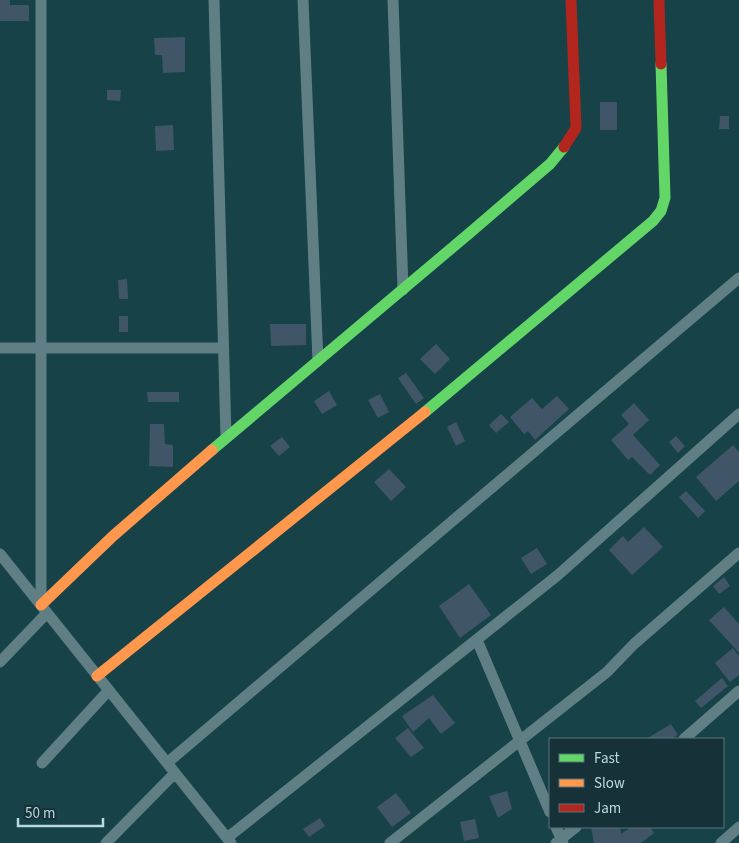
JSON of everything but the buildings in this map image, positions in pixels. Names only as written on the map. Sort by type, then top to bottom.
[{"type":"street","points":[[41,0],[41,349],[44,609]]},
{"type":"street","points":[[214,0],[226,437]]},
{"type":"street","points":[[303,0],[318,361]]},
{"type":"street","points":[[393,0],[403,290]]},
{"type":"street","points":[[0,662],[72,573],[226,437],[403,290],[550,164],[566,145],[576,128],[571,0]]},
{"type":"street","points":[[97,676],[392,437],[445,397],[653,221],[661,211],[665,198],[659,0]]},
{"type":"street","points":[[167,763],[739,278]]},
{"type":"street","points":[[0,348],[223,348]]},
{"type":"street","points":[[0,554],[229,840],[558,575],[739,414]]},
{"type":"street","points":[[390,843],[607,672],[634,644],[739,553]]},
{"type":"street","points":[[477,640],[549,810]]},
{"type":"street","points":[[42,763],[109,690]]},
{"type":"street","points":[[685,738],[739,691]]},
{"type":"street","points":[[106,843],[175,773]]},
{"type":"street","points":[[556,828],[560,842],[575,828]]},
{"type":"street","points":[[721,843],[739,828]]},
{"type":"traffic: fast","points":[[425,412],[653,221],[661,211],[665,198],[661,64]]},
{"type":"traffic: fast","points":[[212,450],[550,164],[564,147]]},
{"type":"traffic: slow","points":[[97,676],[425,412]]},
{"type":"traffic: slow","points":[[41,605],[113,536],[212,450]]},
{"type":"traffic: jam","points":[[564,147],[576,128],[571,0]]},
{"type":"traffic: jam","points":[[659,0],[661,64]]}]
